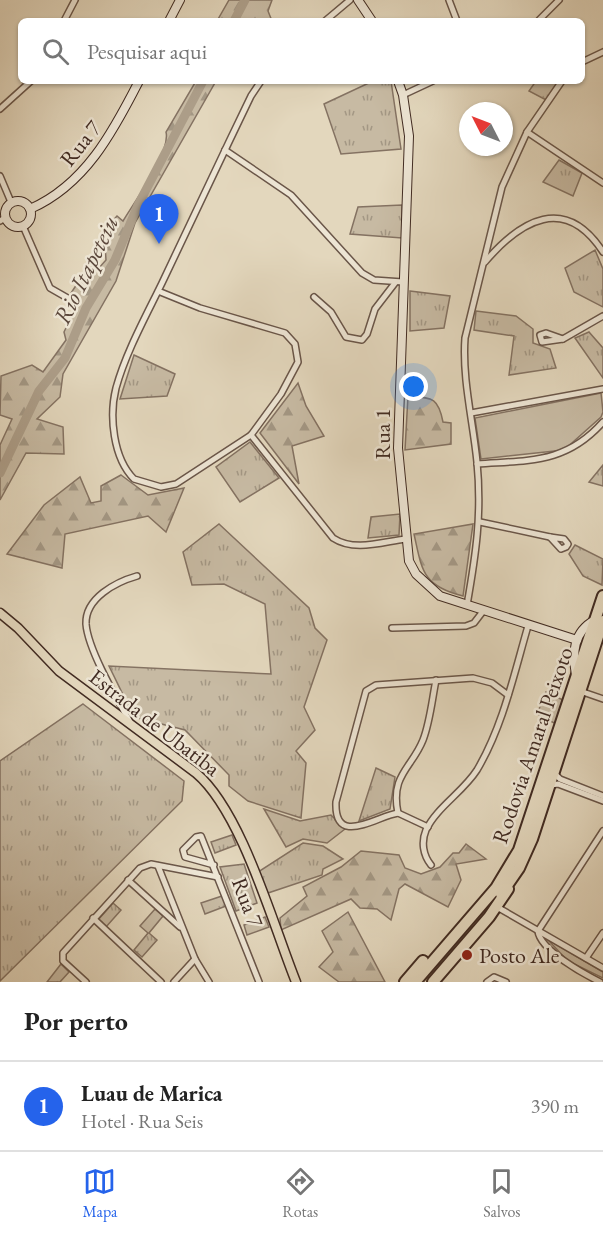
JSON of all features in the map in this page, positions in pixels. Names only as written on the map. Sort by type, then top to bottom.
[{"type":"highway","name":"Rodovia Amaral Peixoto","points":[[423,982],[515,875],[532,839],[580,691],[603,596]]},
{"type":"highway","name":"Rodovia Amaral Peixoto","points":[[415,982],[496,888],[515,858],[531,819],[577,677],[599,620]]},
{"type":"highway","points":[[405,982],[515,858]]},
{"type":"highway","points":[[433,982],[497,907],[515,875]]},
{"type":"main road","name":"Estrada de Ubatiba","points":[[0,614],[59,670],[196,773],[216,793],[237,831],[297,982]]},
{"type":"street","points":[[66,18],[75,0]]},
{"type":"street","points":[[170,18],[179,0]]},
{"type":"street","points":[[329,18],[350,0]]},
{"type":"street","points":[[358,0],[370,18]]},
{"type":"street","points":[[449,0],[456,18]]},
{"type":"street","points":[[541,18],[560,0],[565,0]]},
{"type":"street","points":[[585,61],[603,52]]},
{"type":"street","points":[[0,109],[28,84]]},
{"type":"street","name":"Rua 7","points":[[30,209],[55,196],[71,183],[102,148],[137,84]]},
{"type":"street","points":[[159,291],[200,308],[285,333],[295,344],[298,362],[292,377],[251,435],[176,484],[161,487],[134,479],[128,473],[115,437],[114,405],[117,387],[159,291],[225,150],[259,84]]},
{"type":"street","name":"Rua 1","points":[[399,84],[409,136],[399,283],[398,448],[405,539],[412,568],[427,586],[440,596],[577,640]]},
{"type":"street","points":[[403,95],[427,84]]},
{"type":"street","points":[[467,605],[480,522],[477,464],[465,363],[465,338],[502,187],[527,132],[560,84]]},
{"type":"street","points":[[527,132],[603,183]]},
{"type":"street","points":[[225,150],[291,195],[362,273],[374,280],[399,283]]},
{"type":"street","points":[[0,176],[12,202]]},
{"type":"street","points":[[22,201],[30,209],[30,219],[23,226],[11,225],[3,220],[6,209],[12,202],[22,201]]},
{"type":"street","points":[[484,263],[516,230],[538,220],[554,218],[582,230],[603,252]]},
{"type":"street","points":[[23,226],[50,288],[71,300]]},
{"type":"street","points":[[314,297],[331,312],[346,336],[362,340],[367,334],[375,309],[399,283]]},
{"type":"street","points":[[563,339],[603,316]]},
{"type":"street","points":[[471,413],[603,388]]},
{"type":"street","points":[[477,464],[553,456],[569,451],[583,442],[603,422]]},
{"type":"street","points":[[251,435],[333,538],[342,544],[353,546],[405,539]]},
{"type":"street","points":[[480,522],[550,537]]},
{"type":"street","points":[[132,726],[99,661],[87,624],[90,610],[104,592],[117,582],[136,576]]},
{"type":"street","points":[[393,628],[466,626],[474,623],[484,610]]},
{"type":"street","points":[[577,677],[573,656],[577,640],[582,629],[599,620]]},
{"type":"street","points":[[431,866],[423,844],[428,827],[477,770],[490,745],[508,695],[528,626]]},
{"type":"street","points":[[428,827],[398,813],[356,827],[340,822],[336,815],[336,802],[367,689],[373,686],[473,678],[485,681],[508,695]]},
{"type":"street","points":[[398,813],[399,783],[405,766],[423,738],[436,680]]},
{"type":"street","points":[[580,691],[603,699]]},
{"type":"street","points":[[554,773],[560,779],[603,796]]},
{"type":"street","points":[[550,785],[558,784],[603,801]]},
{"type":"street","points":[[538,930],[603,831]]},
{"type":"street","name":"Rua 7","points":[[214,865],[183,855],[184,848],[196,837],[201,836],[214,865],[259,982]]},
{"type":"street","points":[[86,982],[63,961],[64,951],[143,866],[167,867],[218,877]]},
{"type":"street","points":[[158,866],[195,959],[209,982]]},
{"type":"street","points":[[162,875],[167,867]]},
{"type":"street","points":[[128,880],[182,928]]},
{"type":"street","points":[[161,910],[172,903]]},
{"type":"street","points":[[497,907],[603,968]]},
{"type":"street","points":[[93,918],[161,982]]},
{"type":"street","points":[[538,930],[542,941],[561,959],[600,982]]},
{"type":"street","points":[[586,958],[603,933]]},
{"type":"street","points":[[174,982],[195,959]]},
{"type":"street","points":[[487,982],[494,977],[506,982]]},
{"type":"green space","points":[[229,0],[272,0],[268,11],[271,18],[219,18]]},
{"type":"green space","points":[[194,84],[214,84],[135,223],[116,281],[63,374],[60,397],[37,419],[63,427],[64,454],[26,453],[0,500],[0,445],[12,419],[0,415],[1,376],[32,365],[43,372],[66,340],[64,332],[78,303],[71,293],[89,266],[98,269],[106,260],[104,230],[117,216],[123,221],[143,190],[163,152],[166,132]]},
{"type":"green space","points":[[367,84],[391,84],[401,149],[341,154],[324,104]]},
{"type":"green space","points":[[534,84],[556,84],[548,101],[529,91]]},
{"type":"green space","points":[[559,160],[582,173],[573,196],[543,182]]},
{"type":"green space","points":[[402,205],[402,238],[350,234],[358,207]]},
{"type":"green space","points":[[595,250],[603,269],[603,307],[574,292],[565,268]]},
{"type":"green space","points":[[410,291],[450,296],[444,328],[410,331]]},
{"type":"green space","points":[[476,311],[516,316],[533,329],[533,343],[550,349],[556,368],[509,375],[514,336],[474,330]]},
{"type":"green space","points":[[589,332],[603,348],[603,378],[575,338]]},
{"type":"green space","points":[[134,355],[175,374],[167,396],[120,399]]},
{"type":"green space","points":[[298,383],[306,406],[324,436],[292,446],[299,484],[260,433]]},
{"type":"green space","points":[[601,393],[603,412],[601,417],[564,450],[481,459],[475,418]]},
{"type":"green space","points":[[408,396],[428,398],[436,403],[443,422],[451,423],[451,444],[405,450]]},
{"type":"green space","points":[[250,442],[279,478],[240,502],[216,467]]},
{"type":"green space","points":[[603,465],[603,486],[589,482]]},
{"type":"green space","points":[[121,475],[148,495],[184,488],[166,532],[148,516],[65,534],[62,568],[7,554],[44,505],[80,477],[91,503],[101,501],[101,486]]},
{"type":"green space","points":[[400,514],[399,535],[368,538],[371,517]]},
{"type":"green space","points":[[219,524],[309,608],[315,628],[327,640],[304,707],[315,730],[296,751],[306,763],[301,818],[248,801],[229,786],[229,775],[185,730],[134,717],[109,666],[271,674],[265,604],[224,584],[192,585],[183,552]]},
{"type":"green space","points":[[473,524],[463,596],[439,587],[426,575],[414,534]]},
{"type":"green space","points":[[575,545],[603,559],[602,585],[583,576],[569,554]]},
{"type":"green space","points":[[546,692],[565,701],[556,724],[537,714]]},
{"type":"green space","points":[[83,704],[184,781],[182,801],[0,981],[0,761]]},
{"type":"green space","points":[[376,768],[395,777],[390,809],[359,821]]},
{"type":"green space","points":[[264,809],[300,821],[331,815],[345,829],[327,843],[303,839],[286,847]]},
{"type":"green space","points":[[232,835],[236,845],[215,853],[211,842]]},
{"type":"green space","points":[[303,843],[323,846],[343,859],[323,869],[322,875],[268,893],[258,872]]},
{"type":"green space","points":[[466,844],[486,859],[456,864],[461,880],[448,907],[405,884],[399,889],[391,920],[377,909],[360,908],[351,899],[281,930],[280,918],[307,896],[303,887],[341,867],[361,851],[399,855],[405,868],[421,874],[440,867],[453,853],[459,853]]},
{"type":"green space","points":[[244,864],[257,903],[236,911],[220,867]]},
{"type":"green space","points":[[222,896],[226,906],[205,914],[201,903]]},
{"type":"green space","points":[[113,903],[121,910],[106,927],[98,920]]},
{"type":"green space","points":[[155,909],[163,916],[149,933],[157,940],[142,957],[134,950],[148,933],[140,926]]},
{"type":"green space","points":[[348,912],[385,982],[339,982],[319,967],[333,952],[322,931]]},
{"type":"green space","points":[[265,917],[269,927],[247,935],[244,925]]},
{"type":"green space","points":[[547,939],[603,972],[603,978],[568,961]]},
{"type":"green space","points":[[61,964],[69,972],[60,982],[47,982]]},
{"type":"waterway","name":"Rio Itapeteiu","points":[[236,18],[245,0]]},
{"type":"waterway","name":"Rio Itapeteiu","points":[[0,473],[39,391],[65,358],[86,308],[115,260],[138,205],[201,84]]},
{"type":"place","name":"Luau de Marica","points":[[159,244]]},
{"type":"place","name":"Posto Ale","points":[[467,955]]}]
